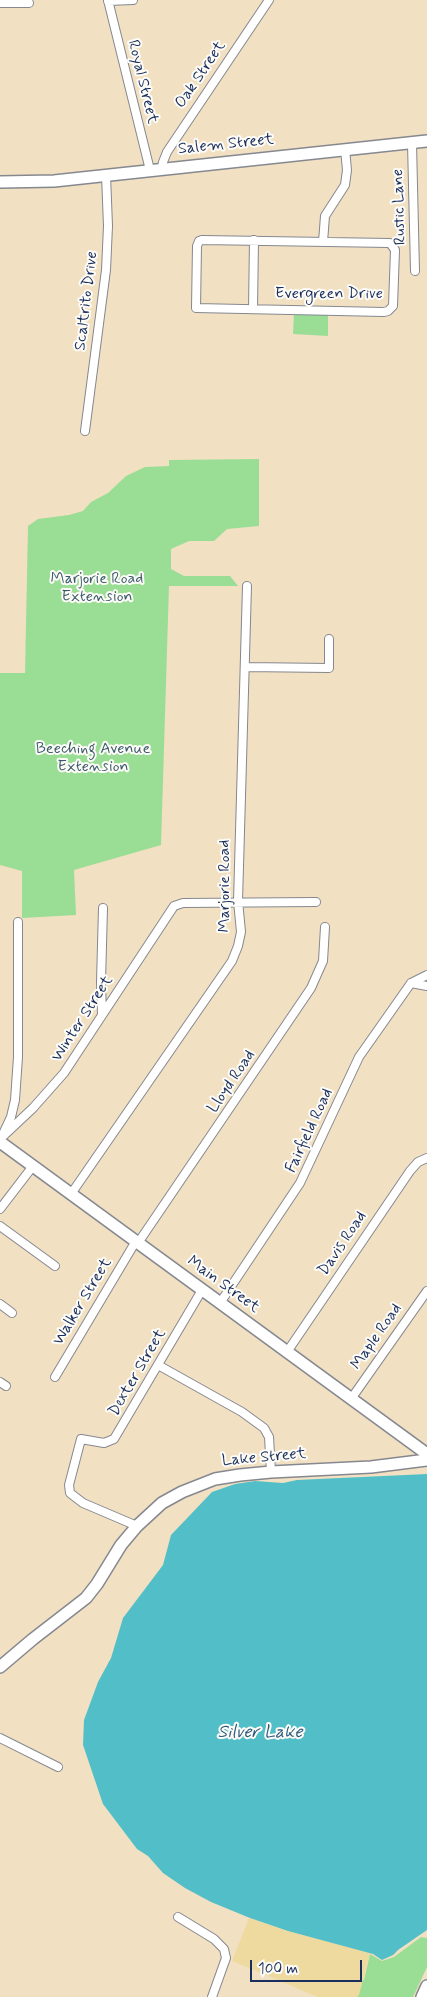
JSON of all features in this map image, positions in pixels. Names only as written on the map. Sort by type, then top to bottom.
[{"type":"street","points":[[108,0],[133,0]]},
{"type":"street","name":"Royal Street","points":[[108,0],[150,170]]},
{"type":"street","name":"Oak Street","points":[[162,168],[167,152],[269,0]]},
{"type":"street","points":[[0,3],[29,3]]},
{"type":"street","name":"Salem Street","points":[[2,185],[427,141]]},
{"type":"street","name":"Rustic Lane","points":[[412,143],[415,271]]},
{"type":"street","points":[[323,242],[325,216],[345,185],[347,170],[345,149]]},
{"type":"street","name":"Scaltrito Drive","points":[[85,431],[107,262],[106,175]]},
{"type":"street","name":"Evergreen Drive","points":[[253,309],[254,240]]},
{"type":"street","name":"Evergreen Drive","points":[[254,240],[392,244],[394,250],[394,302],[391,309],[384,312],[196,308],[197,246],[199,241],[254,240]]},
{"type":"street","name":"Marjorie Road","points":[[72,1194],[232,961],[240,939],[238,901],[247,586]]},
{"type":"street","points":[[245,667],[329,668],[329,639]]},
{"type":"street","points":[[238,901],[316,902]]},
{"type":"street","name":"Winter Street","points":[[0,1140],[56,1084],[172,908],[177,904],[238,901]]},
{"type":"street","points":[[102,1015],[101,987],[104,908]]},
{"type":"street","points":[[0,1140],[8,1125],[15,1100],[18,1057],[18,922]]},
{"type":"street","name":"Lloyd Road","points":[[137,1242],[311,988],[323,961],[325,927]]},
{"type":"street","name":"Fairfield Road","points":[[220,1303],[300,1183],[360,1057],[411,983],[427,975]]},
{"type":"street","points":[[411,983],[427,986]]},
{"type":"street","name":"Main Street","points":[[0,1140],[427,1454]]},
{"type":"street","name":"Davis Road","points":[[287,1352],[410,1171],[418,1162],[427,1158]]},
{"type":"street","points":[[0,1209],[33,1166]]},
{"type":"street","points":[[0,1226],[55,1266]]},
{"type":"street","name":"Walker Street","points":[[55,1377],[137,1242]]},
{"type":"street","name":"Dexter Street","points":[[137,1526],[83,1503],[70,1493],[69,1485],[81,1439],[104,1443],[113,1440],[202,1290]]},
{"type":"street","name":"Maple Road","points":[[351,1398],[427,1291]]},
{"type":"street","points":[[0,1304],[12,1313]]},
{"type":"street","points":[[158,1366],[242,1412],[264,1428],[269,1437],[271,1472]]},
{"type":"street","name":"Lake Street","points":[[1,1665],[92,1592],[122,1545],[137,1526],[162,1503],[194,1486],[215,1479],[271,1472],[371,1468],[427,1460]]},
{"type":"street","points":[[0,1738],[58,1767]]},
{"type":"street","points":[[178,1917],[214,1939],[224,1948],[226,1958],[212,1997]]},
{"type":"street","points":[[422,1997],[427,1986]]},
{"type":"green space","points":[[294,313],[328,313],[328,336],[293,334]]},
{"type":"green space","points":[[259,459],[259,526],[227,529],[214,541],[189,541],[171,549],[171,569],[184,576],[230,576],[238,586],[169,586],[161,845],[74,870],[76,915],[22,918],[22,871],[0,865],[0,673],[25,673],[28,526],[38,519],[83,511],[91,502],[108,493],[126,476],[145,467],[169,466],[169,460]]},
{"type":"green space","points":[[421,1937],[427,1938],[427,1967],[413,1997],[331,1997],[348,1978],[364,1980],[370,1954],[382,1961],[394,1957]]},
{"type":"sand","points":[[249,1918],[288,1931],[370,1953],[359,1995],[357,1997],[317,1997],[232,1961]]},
{"type":"water","name":"Silver Lake","points":[[427,1474],[427,1930],[393,1955],[382,1960],[373,1954],[288,1931],[250,1918],[211,1902],[163,1873],[148,1856],[137,1849],[103,1804],[83,1745],[84,1720],[98,1682],[111,1658],[123,1618],[163,1565],[171,1535],[212,1492],[235,1484],[255,1481],[283,1483],[297,1480]]},
{"type":"park label","name":"Marjorie Road Extension","points":[[97,589]]},
{"type":"park label","name":"Beeching Avenue Extension","points":[[93,759]]}]
